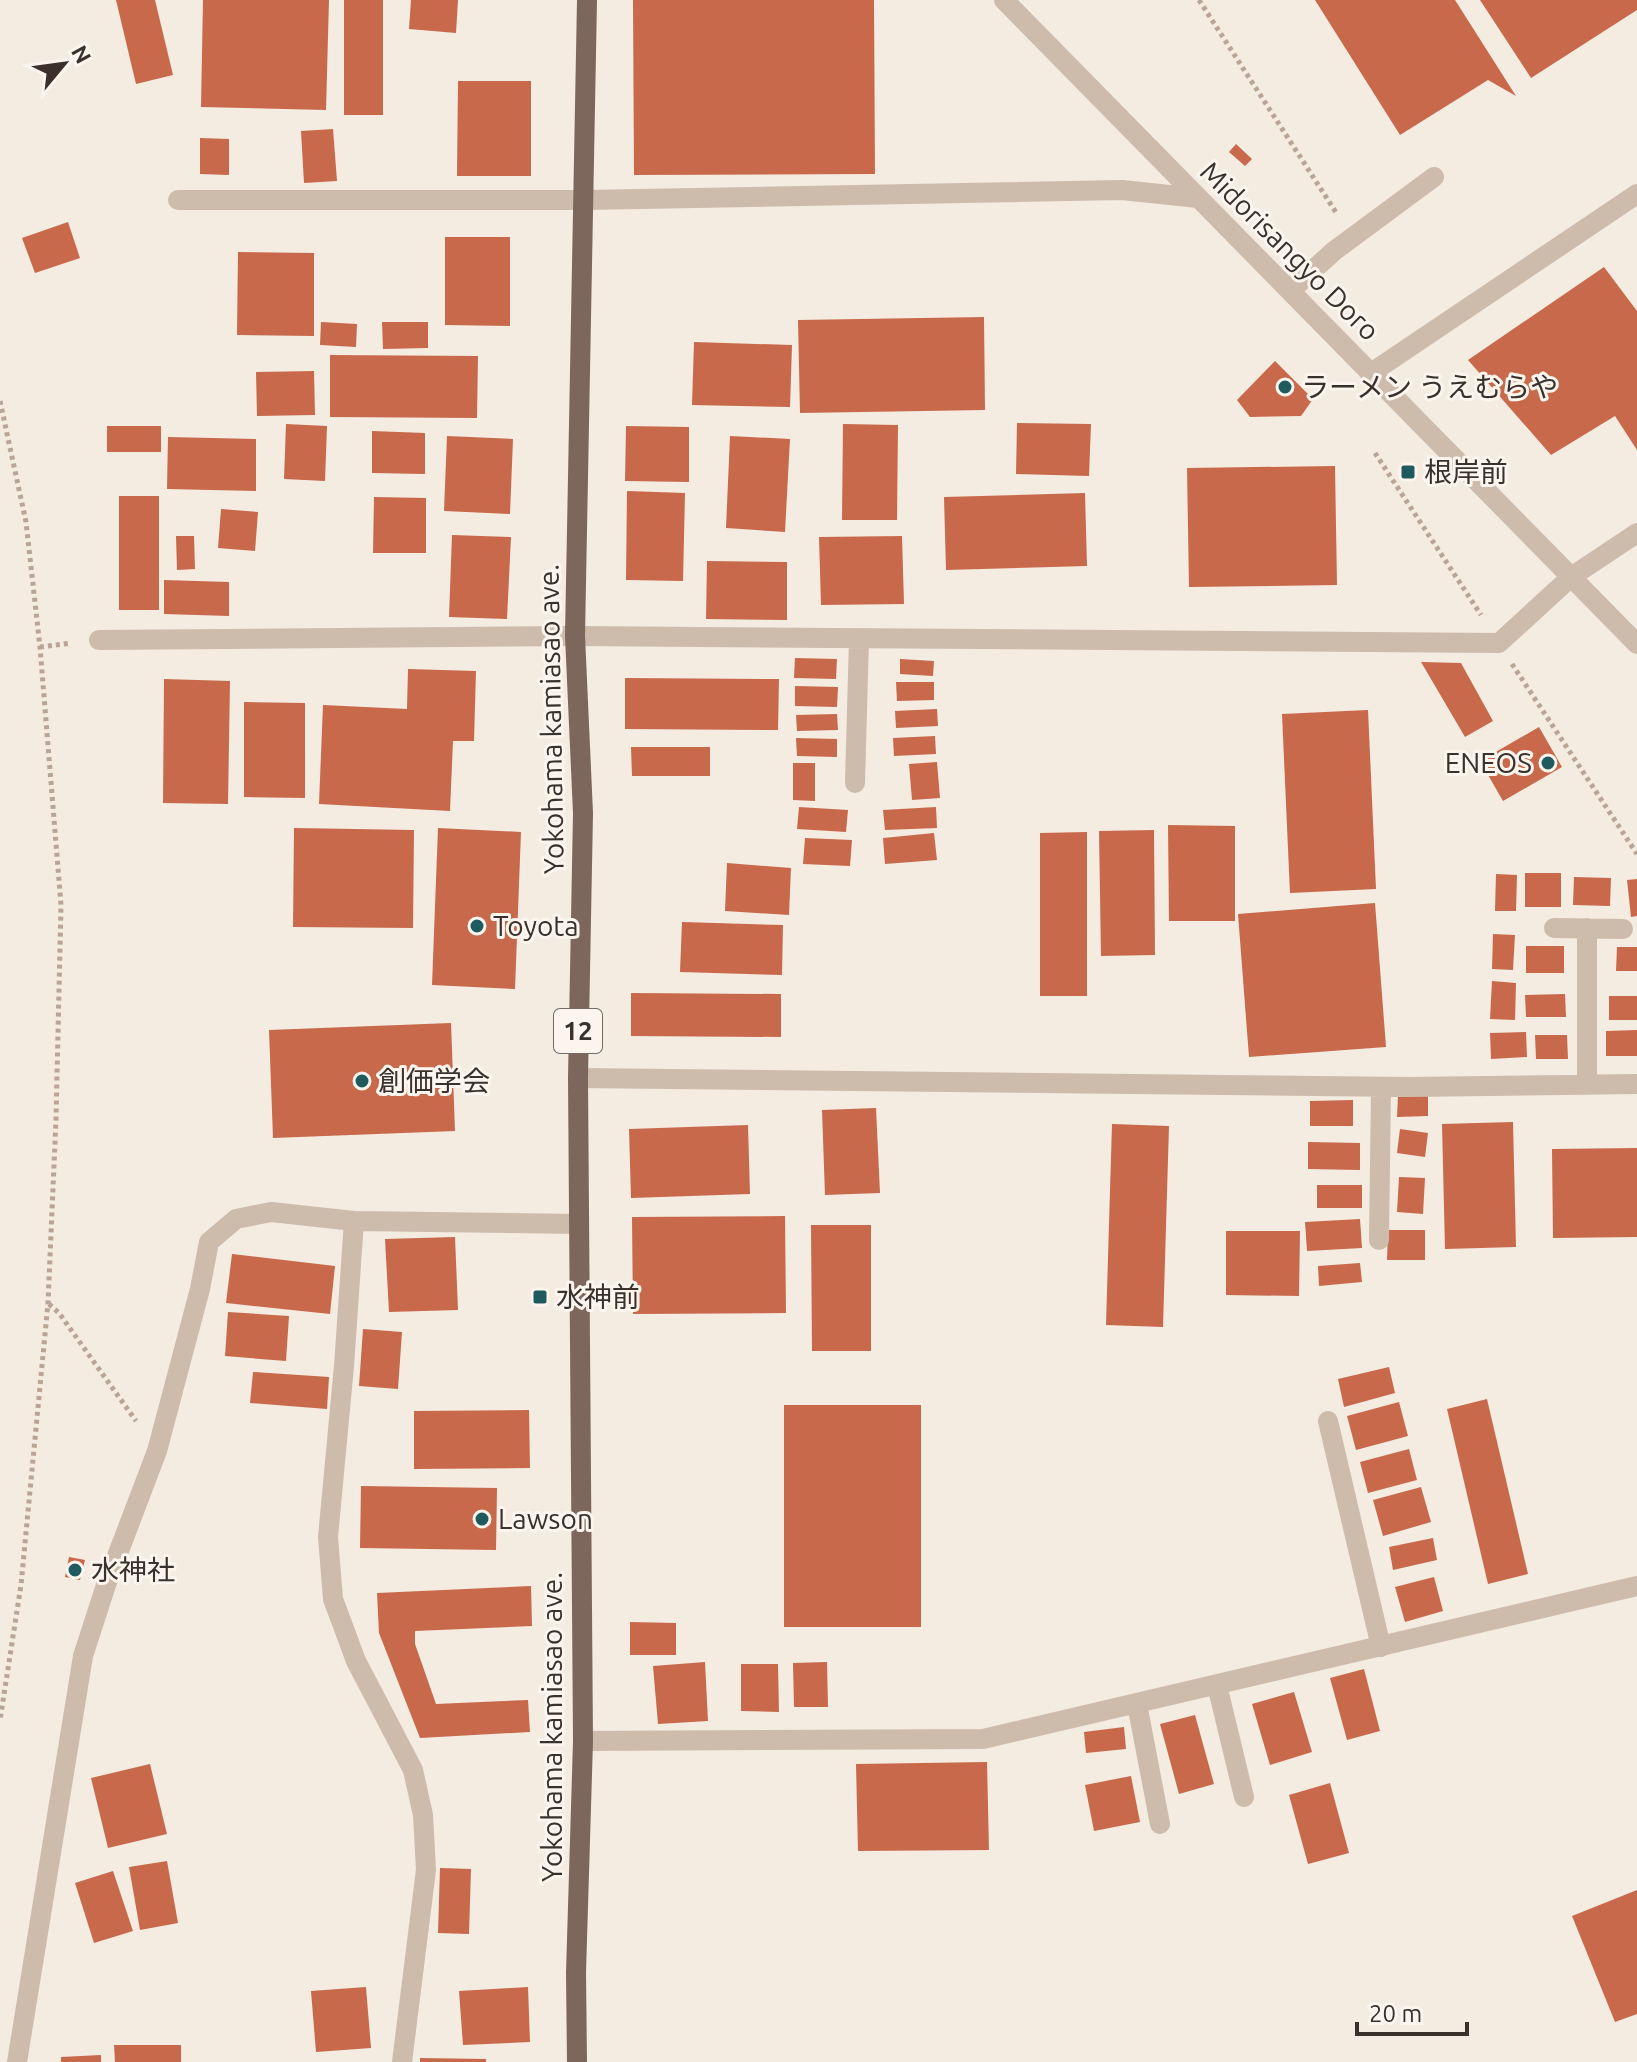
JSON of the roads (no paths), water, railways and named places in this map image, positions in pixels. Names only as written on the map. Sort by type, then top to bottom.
[{"type":"main road","name":"Yokohama kamiasao ave.","points":[[577,2062],[576,1973],[583,1741],[578,1078],[583,813],[575,636],[587,0]]},
{"type":"street","name":"Midorisangyo Doro","points":[[1004,0],[1637,644]]},
{"type":"street","points":[[1290,291],[1352,238],[1434,177]]},
{"type":"street","points":[[178,200],[585,200],[1122,190],[1198,198]]},
{"type":"street","points":[[1371,373],[1637,194]]},
{"type":"street","points":[[99,640],[575,636],[1499,643],[1571,577],[1637,533]]},
{"type":"street","points":[[855,783],[859,639]]},
{"type":"street","points":[[1554,928],[1623,929]]},
{"type":"street","points":[[1587,928],[1587,1085]]},
{"type":"street","points":[[578,1078],[1381,1087],[1637,1084]]},
{"type":"street","points":[[1379,1240],[1381,1087]]},
{"type":"street","points":[[17,2062],[83,1656],[106,1585],[157,1451],[200,1289],[209,1242],[236,1219],[271,1212],[354,1221],[578,1224]]},
{"type":"street","points":[[354,1221],[328,1537],[333,1599],[356,1661],[413,1770],[423,1815],[426,1870],[402,2062]]},
{"type":"street","points":[[1328,1421],[1381,1647]]},
{"type":"street","points":[[583,1741],[983,1739],[1637,1586]]},
{"type":"street","points":[[1217,1685],[1244,1797]]},
{"type":"street","points":[[1137,1704],[1160,1824]]},
{"type":"place","name":"ラーメン うえむらや","points":[[1285,387]]},
{"type":"place","name":"根岸前","points":[[1408,472]]},
{"type":"place","name":"ENEOS","points":[[1548,763]]},
{"type":"place","name":"Toyota","points":[[477,926]]},
{"type":"place","name":"創価学会","points":[[362,1081]]},
{"type":"place","name":"水神前","points":[[540,1297]]},
{"type":"place","name":"Lawson","points":[[482,1519]]},
{"type":"place","name":"水神社","points":[[75,1570]]}]
